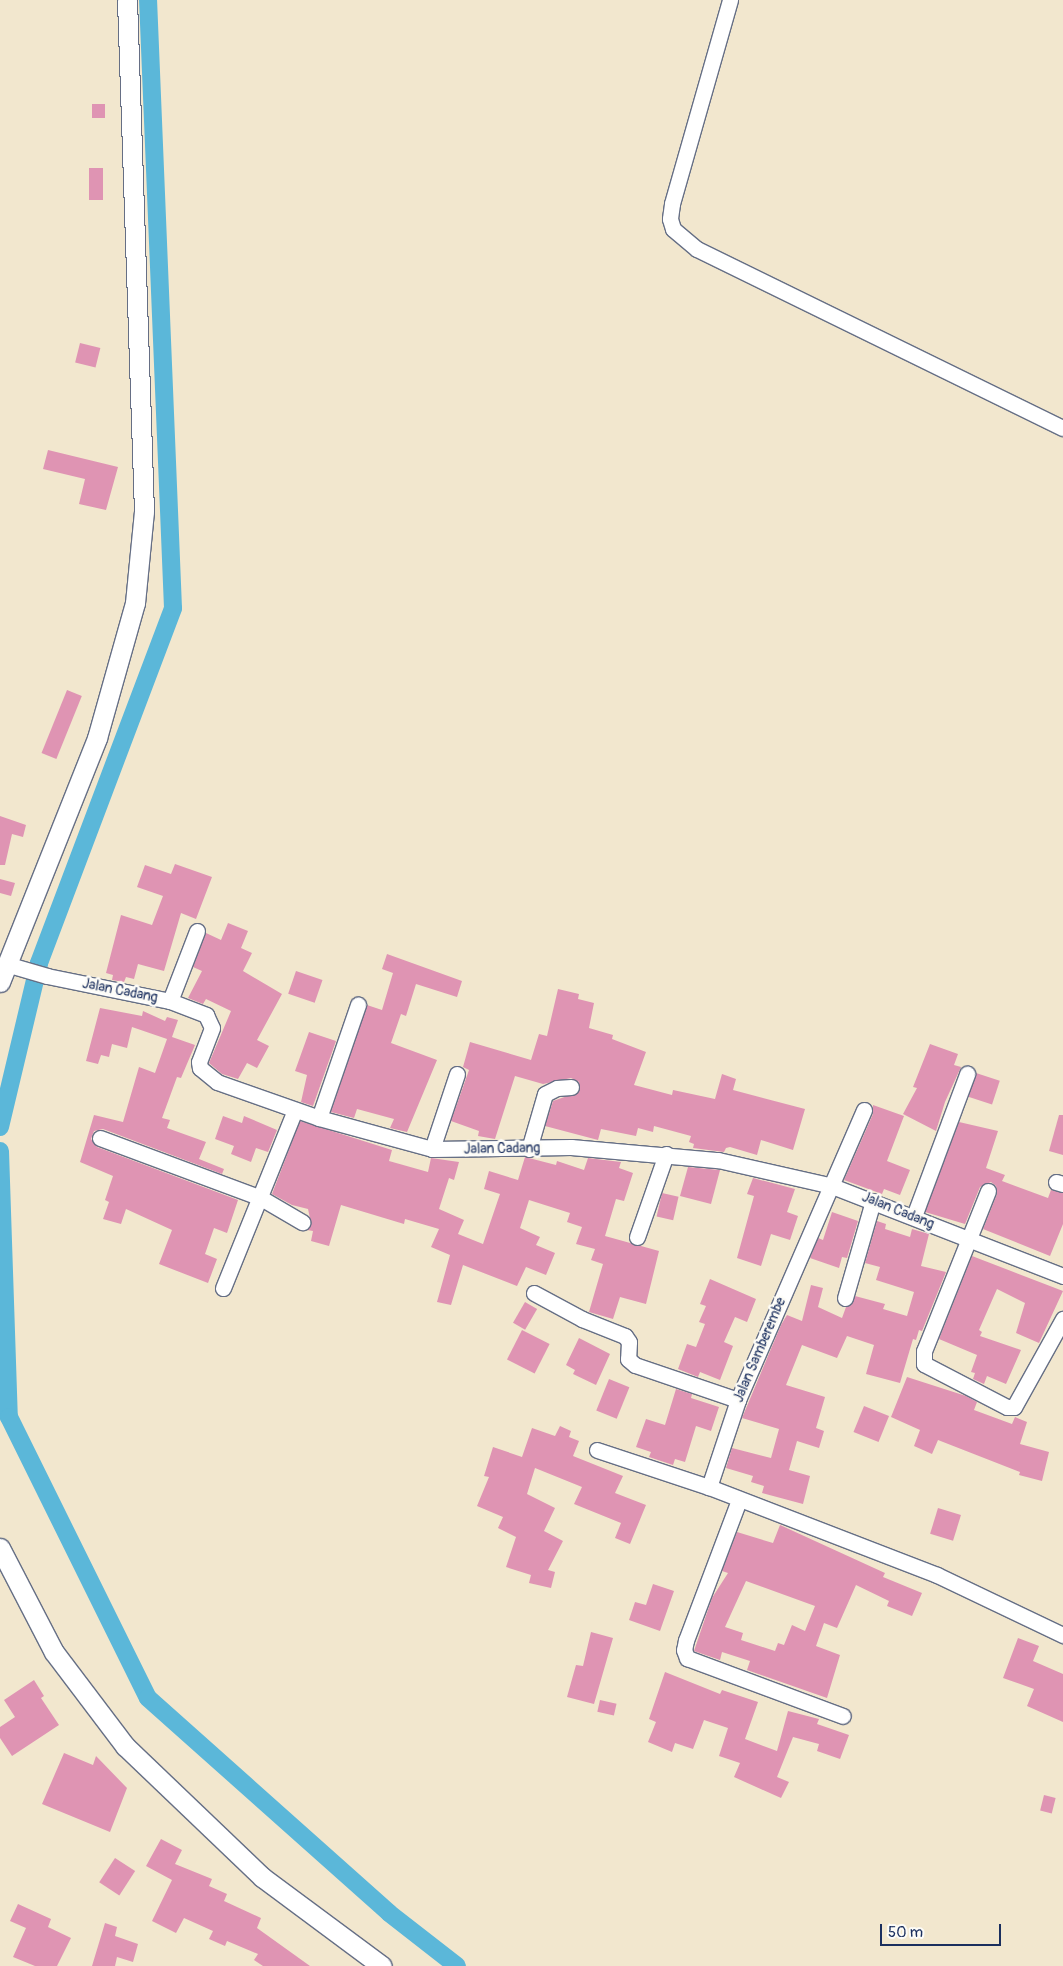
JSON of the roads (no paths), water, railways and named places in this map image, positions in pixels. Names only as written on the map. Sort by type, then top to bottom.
[{"type":"street","points":[[9,971],[97,738],[135,603],[144,512],[127,0]]},
{"type":"street","points":[[730,0],[672,204],[670,219],[673,229],[697,249],[1063,428]]},
{"type":"street","points":[[170,1001],[197,931]]},
{"type":"street","name":"Jalan Cadang","points":[[9,971],[47,976],[170,1001],[206,1015],[211,1021],[212,1028],[198,1062],[206,1074],[217,1082],[319,1118],[432,1150],[571,1147],[718,1160],[832,1186],[914,1216],[969,1242],[1063,1276]]},
{"type":"street","points":[[319,1118],[358,1004]]},
{"type":"street","points":[[432,1150],[457,1074]]},
{"type":"street","points":[[914,1216],[967,1074]]},
{"type":"street","points":[[529,1149],[545,1094],[557,1088],[571,1087]]},
{"type":"street","points":[[224,1288],[295,1110]]},
{"type":"street","name":"Jalan Samberembe","points":[[709,1486],[738,1400],[864,1110]]},
{"type":"street","points":[[100,1138],[261,1198],[302,1222]]},
{"type":"street","points":[[637,1237],[666,1154]]},
{"type":"street","points":[[988,1191],[924,1351],[923,1361],[927,1366],[1007,1406],[1014,1407],[1063,1319]]},
{"type":"street","points":[[845,1298],[873,1201]]},
{"type":"street","points":[[534,1293],[582,1319],[625,1336],[629,1342],[628,1359],[635,1365],[738,1400]]},
{"type":"street","points":[[597,1450],[709,1486],[739,1500],[937,1575],[1063,1635]]},
{"type":"street","points":[[739,1500],[686,1640],[684,1650],[687,1658],[843,1716]]},
{"type":"street","points":[[0,1548],[54,1652],[125,1746],[262,1877],[382,1966]]},
{"type":"waterway","points":[[0,1127],[39,963],[173,608],[148,0]]},
{"type":"waterway","points":[[0,1151],[9,1417],[148,1698],[389,1913],[457,1966]]}]
